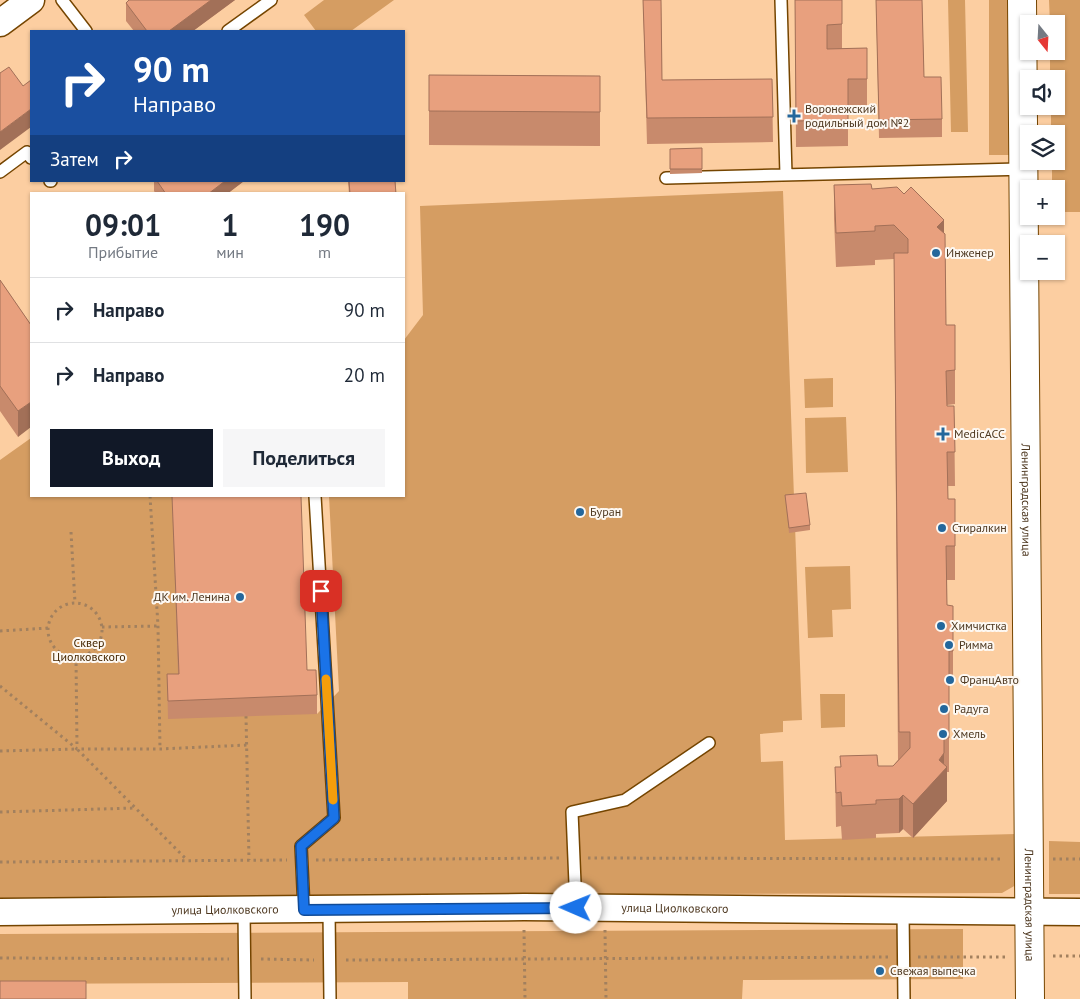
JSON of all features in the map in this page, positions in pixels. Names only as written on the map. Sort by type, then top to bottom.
[{"type":"main road","name":"Ленинградская улица","points":[[1022,0],[1023,125]]},
{"type":"main road","name":"Ленинградская улица","points":[[1023,170],[1026,250],[1030,999]]},
{"type":"street","points":[[0,24],[32,0]]},
{"type":"street","name":"улица Циолковского","points":[[0,912],[524,907],[1030,910],[1080,912]]},
{"type":"lane","points":[[62,0],[85,30]]},
{"type":"lane","points":[[229,30],[271,0]]},
{"type":"lane","points":[[781,0],[786,175]]},
{"type":"lane","points":[[0,172],[26,152],[30,157]]},
{"type":"lane","points":[[666,178],[1020,169]]},
{"type":"lane","points":[[315,497],[334,818],[301,846],[301,860],[329,960],[330,999]]},
{"type":"lane","points":[[576,908],[572,812],[626,800],[709,743]]},
{"type":"lane","points":[[244,910],[245,999]]},
{"type":"lane","points":[[903,910],[904,999]]},
{"type":"path","points":[[150,497],[158,626],[160,749]]},
{"type":"path","points":[[71,532],[75,603]]},
{"type":"path","points":[[75,603],[88,606],[95,611],[102,627],[102,636],[92,651],[76,657],[59,652],[52,645],[48,628],[54,612],[61,606],[75,603]]},
{"type":"path","points":[[102,627],[158,626]]},
{"type":"path","points":[[0,630],[48,628]]},
{"type":"path","points":[[76,657],[77,749]]},
{"type":"path","points":[[0,686],[77,749],[187,860]]},
{"type":"path","points":[[246,716],[250,860]]},
{"type":"path","points":[[0,751],[160,749],[247,745]]},
{"type":"path","points":[[0,812],[136,808]]},
{"type":"path","points":[[0,862],[574,858],[1080,859]]},
{"type":"path","points":[[524,907],[525,999]]},
{"type":"path","points":[[604,908],[606,999]]},
{"type":"path","points":[[0,958],[606,960],[1080,956]]},
{"type":"green space","points":[[324,0],[394,0],[352,30],[315,30],[304,15]]},
{"type":"green space","points":[[948,0],[965,0],[968,132],[951,132]]},
{"type":"green space","points":[[989,0],[1012,0],[1012,155],[989,155]]},
{"type":"green space","points":[[1049,0],[1080,0],[1080,212],[1065,212],[1065,180],[1052,180],[1052,170],[1065,170],[1065,125],[1051,125],[1051,115],[1065,115],[1065,70],[1050,70],[1050,60],[1065,60],[1065,15],[1050,15]]},
{"type":"green space","name":"Сквер Циолковского","points":[[783,191],[802,720],[783,721],[783,732],[760,734],[761,762],[783,761],[785,840],[1016,834],[1016,885],[1002,893],[0,898],[0,460],[30,439],[30,497],[200,497],[317,714],[339,691],[329,497],[405,497],[405,339],[423,315],[420,206]]},
{"type":"green space","points":[[833,378],[833,407],[805,408],[804,379]]},
{"type":"green space","points":[[846,417],[848,472],[806,473],[805,418]]},
{"type":"green space","points":[[850,566],[851,609],[832,610],[833,637],[808,638],[805,567]]},
{"type":"green space","points":[[820,694],[845,694],[845,727],[821,728]]},
{"type":"green space","points":[[1049,841],[1080,842],[1080,894],[1049,894]]},
{"type":"green space","points":[[963,929],[963,979],[743,980],[742,999],[408,999],[408,982],[0,984],[0,934]]},
{"type":"building","points":[[129,0],[211,0],[170,30],[146,30],[126,3]]},
{"type":"building","points":[[643,0],[661,0],[662,80],[772,79],[773,117],[647,118]]},
{"type":"building","points":[[795,0],[842,0],[842,24],[827,25],[827,49],[867,48],[867,79],[848,79],[848,120],[796,121]]},
{"type":"building","points":[[876,0],[922,0],[924,77],[941,77],[942,119],[879,120]]},
{"type":"building","points":[[9,67],[23,86],[30,81],[30,110],[0,132],[0,73]]},
{"type":"building","points":[[429,75],[600,76],[600,112],[429,111]]},
{"type":"building","points":[[702,148],[702,169],[670,169],[670,149]]},
{"type":"building","points":[[158,182],[224,182],[211,192],[165,192]]},
{"type":"building","points":[[349,182],[395,182],[396,192],[350,192]]},
{"type":"building","points":[[871,184],[872,189],[897,187],[904,194],[911,187],[944,220],[937,227],[945,234],[946,325],[955,325],[955,370],[946,371],[947,406],[954,406],[955,452],[947,452],[948,499],[955,499],[955,546],[946,546],[947,605],[953,606],[953,651],[949,651],[949,738],[944,738],[944,753],[939,760],[947,767],[913,804],[903,795],[899,799],[876,800],[876,804],[842,806],[841,792],[836,793],[835,767],[841,767],[840,756],[877,755],[878,766],[893,766],[910,748],[910,732],[899,732],[894,253],[908,253],[908,239],[894,225],[875,226],[875,231],[836,233],[834,185]]},
{"type":"building","points":[[0,280],[30,324],[30,403],[18,411],[0,386]]},
{"type":"building","points":[[806,493],[810,525],[789,528],[785,495]]},
{"type":"building","name":"ДК им. Ленина","points":[[172,497],[301,497],[307,670],[316,670],[317,695],[168,701],[167,674],[179,674]]},
{"type":"building","points":[[0,981],[86,981],[86,999],[0,999]]},
{"type":"slow traffic","points":[[326,679],[333,800]]},
{"type":"place","name":"Воронежский родильный дом №2","points":[[794,116]]},
{"type":"place","name":"Инженер","points":[[936,253]]},
{"type":"place","name":"MedicACC","points":[[943,434]]},
{"type":"place","name":"Буран","points":[[580,512]]},
{"type":"place","name":"Стиралкин","points":[[942,528]]},
{"type":"place","name":"ДК им. Ленина","points":[[240,597]]},
{"type":"place","name":"Химчистка","points":[[941,626]]},
{"type":"place","name":"Римма","points":[[949,645]]},
{"type":"place","name":"ФранцАвто","points":[[950,680]]},
{"type":"place","name":"Радуга","points":[[944,709]]},
{"type":"place","name":"Хмель","points":[[943,734]]},
{"type":"place","name":"Свежая выпечка","points":[[880,971]]},
{"type":"route","points":[[321,591],[334,818],[301,846],[304,910],[576,908]]}]
